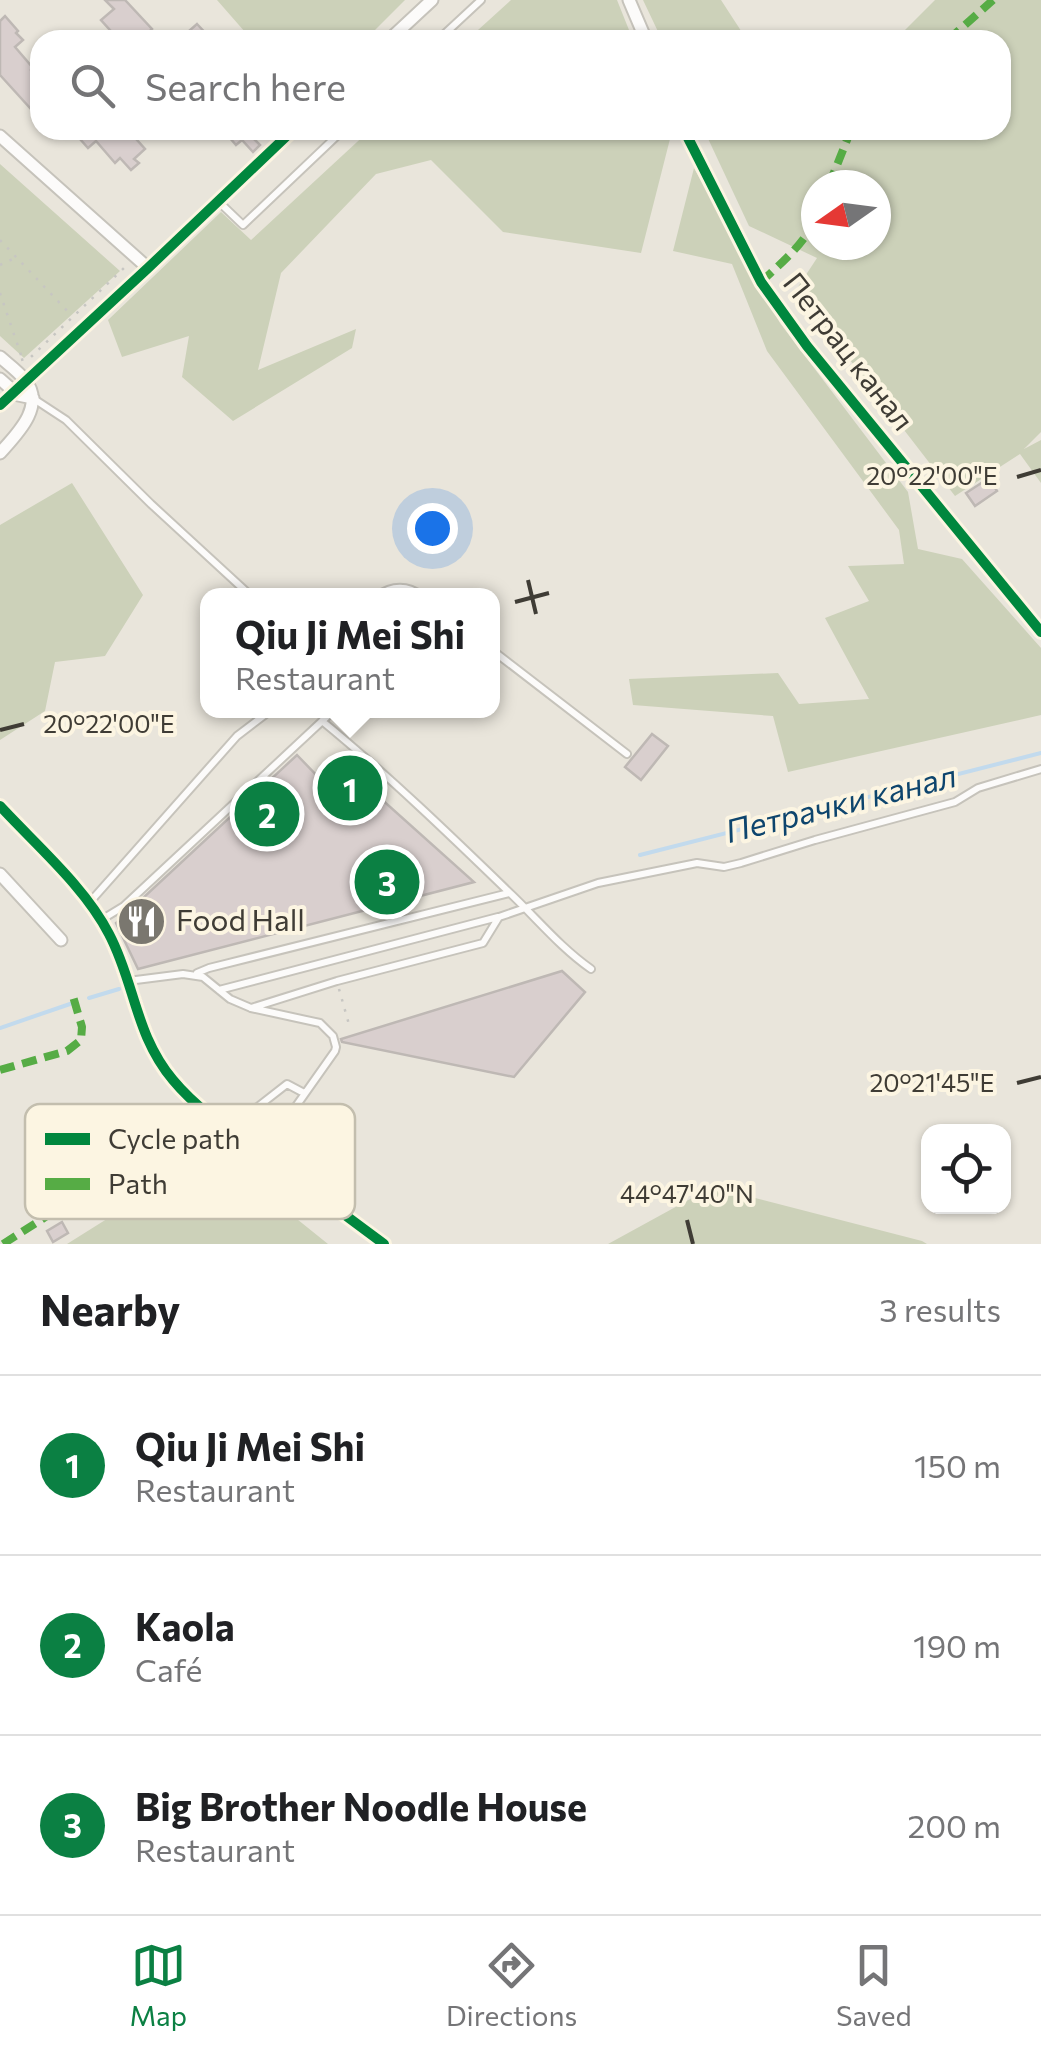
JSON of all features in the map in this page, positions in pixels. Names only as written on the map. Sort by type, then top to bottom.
[{"type":"street","points":[[400,30],[432,0]]},
{"type":"street","points":[[630,0],[642,30]]},
{"type":"street","points":[[0,136],[148,268]]},
{"type":"street","points":[[0,405],[282,140]]},
{"type":"street","name":"Петрац канал","points":[[689,140],[761,282],[807,346],[1041,632]]},
{"type":"street","points":[[0,452],[28,418],[33,404],[26,380],[7,357]]},
{"type":"street","points":[[0,379],[14,391],[32,398]]},
{"type":"street","points":[[0,806],[102,920],[123,964],[140,1024],[156,1058],[197,1104]]},
{"type":"street","points":[[0,874],[62,940]]},
{"type":"street","points":[[343,1219],[367,1239],[384,1244]]},
{"type":"lane","points":[[449,30],[481,0]]},
{"type":"lane","points":[[218,201],[243,225],[332,140]]},
{"type":"lane","points":[[32,398],[66,420],[242,588]]},
{"type":"lane","points":[[500,656],[627,754]]},
{"type":"lane","points":[[89,903],[237,736],[261,718]]},
{"type":"lane","points":[[102,920],[124,906],[325,718]]},
{"type":"lane","points":[[322,721],[591,969]]},
{"type":"lane","points":[[218,990],[499,917],[598,883],[697,862],[724,867],[741,863],[956,802],[978,788],[1041,769]]},
{"type":"lane","points":[[194,975],[209,968],[510,893]]},
{"type":"lane","points":[[251,1008],[337,981],[484,944],[499,917]]},
{"type":"lane","points":[[127,981],[183,974],[203,977],[230,999],[251,1008],[313,1020],[327,1028],[333,1036],[335,1051],[296,1104]]},
{"type":"lane","points":[[261,1104],[287,1084],[304,1093]]},
{"type":"path","points":[[0,240],[73,317]]},
{"type":"path","points":[[0,265],[16,257]]},
{"type":"path","points":[[7,357],[23,360],[31,356],[136,257]]},
{"type":"path","points":[[0,293],[23,360]]},
{"type":"green space","points":[[217,0],[405,0],[375,30],[243,30]]},
{"type":"green space","points":[[511,0],[617,0],[629,30],[478,30]]},
{"type":"green space","points":[[643,0],[721,0],[740,30],[657,30]]},
{"type":"green space","points":[[935,0],[1041,0],[1041,432],[1024,449],[1041,440],[1041,483],[1020,454],[955,496],[796,290],[816,260],[891,260],[891,170],[801,170],[801,250],[749,226],[709,140],[1011,140],[1011,30],[905,30]]},
{"type":"green space","points":[[359,140],[670,140],[641,253],[503,232],[431,160],[376,174],[281,273],[258,370],[356,329],[352,348],[233,421],[182,377],[189,336],[122,357],[108,320],[221,212],[251,240]]},
{"type":"green space","points":[[0,164],[120,271],[24,358],[0,336]]},
{"type":"green space","points":[[694,168],[780,323],[908,492],[918,549],[962,559],[1041,648],[1041,715],[788,772],[773,716],[633,705],[629,679],[778,673],[799,704],[869,699],[825,618],[869,601],[848,566],[904,564],[899,530],[767,351],[732,264],[673,251]]},
{"type":"green space","points":[[72,483],[143,595],[105,656],[55,662],[45,711],[0,740],[0,525]]},
{"type":"green space","points":[[712,1187],[922,1241],[927,1244],[608,1244]]},
{"type":"green space","points":[[107,1219],[297,1219],[328,1244],[67,1244]]},
{"type":"building","points":[[105,0],[125,0],[152,29],[110,30],[101,20],[114,9]]},
{"type":"building","points":[[5,16],[23,40],[15,47],[30,64],[30,108],[0,75],[0,21]]},
{"type":"building","points":[[81,140],[137,140],[145,149],[134,159],[139,163],[131,170],[120,158],[115,163],[96,141],[88,148]]},
{"type":"building","points":[[242,140],[255,140],[260,145],[253,152]]},
{"type":"building","points":[[989,478],[997,491],[975,506],[966,493]]},
{"type":"building","points":[[652,734],[668,746],[641,780],[625,767]]},
{"type":"building","points":[[297,755],[322,781],[340,762],[474,882],[138,969],[116,923]]},
{"type":"building","points":[[562,971],[585,992],[514,1077],[341,1039]]},
{"type":"building","points":[[62,1222],[68,1233],[53,1242],[47,1231]]},
{"type":"waterway","name":"Петрачки канал","points":[[640,855],[1041,753]]},
{"type":"waterway","name":"Петрачки канал","points":[[89,998],[119,989]]},
{"type":"waterway","name":"Петрачки канал","points":[[0,1028],[70,1004]]},
{"type":"marked path","points":[[959,30],[993,0]]},
{"type":"marked path","points":[[835,170],[847,140]]},
{"type":"marked path","points":[[761,282],[801,241]]},
{"type":"marked path","points":[[0,1070],[67,1051],[81,1040],[82,1027],[72,993]]},
{"type":"marked path","points":[[3,1244],[42,1219]]},
{"type":"cycle path","points":[[0,405],[282,140]]},
{"type":"cycle path","points":[[689,140],[761,282],[807,346],[1041,632]]},
{"type":"cycle path","points":[[0,806],[73,883],[99,917],[118,952],[143,1027],[160,1063],[196,1104]]},
{"type":"cycle path","points":[[350,1219],[384,1244]]},
{"type":"place","name":"Qiu Ji Mei Shi","points":[[350,788]]},
{"type":"place","name":"Kaola","points":[[267,814]]},
{"type":"place","name":"Big Brother Noodle House","points":[[387,882]]},
{"type":"place","name":"Food Hall","points":[[141,921]]}]
